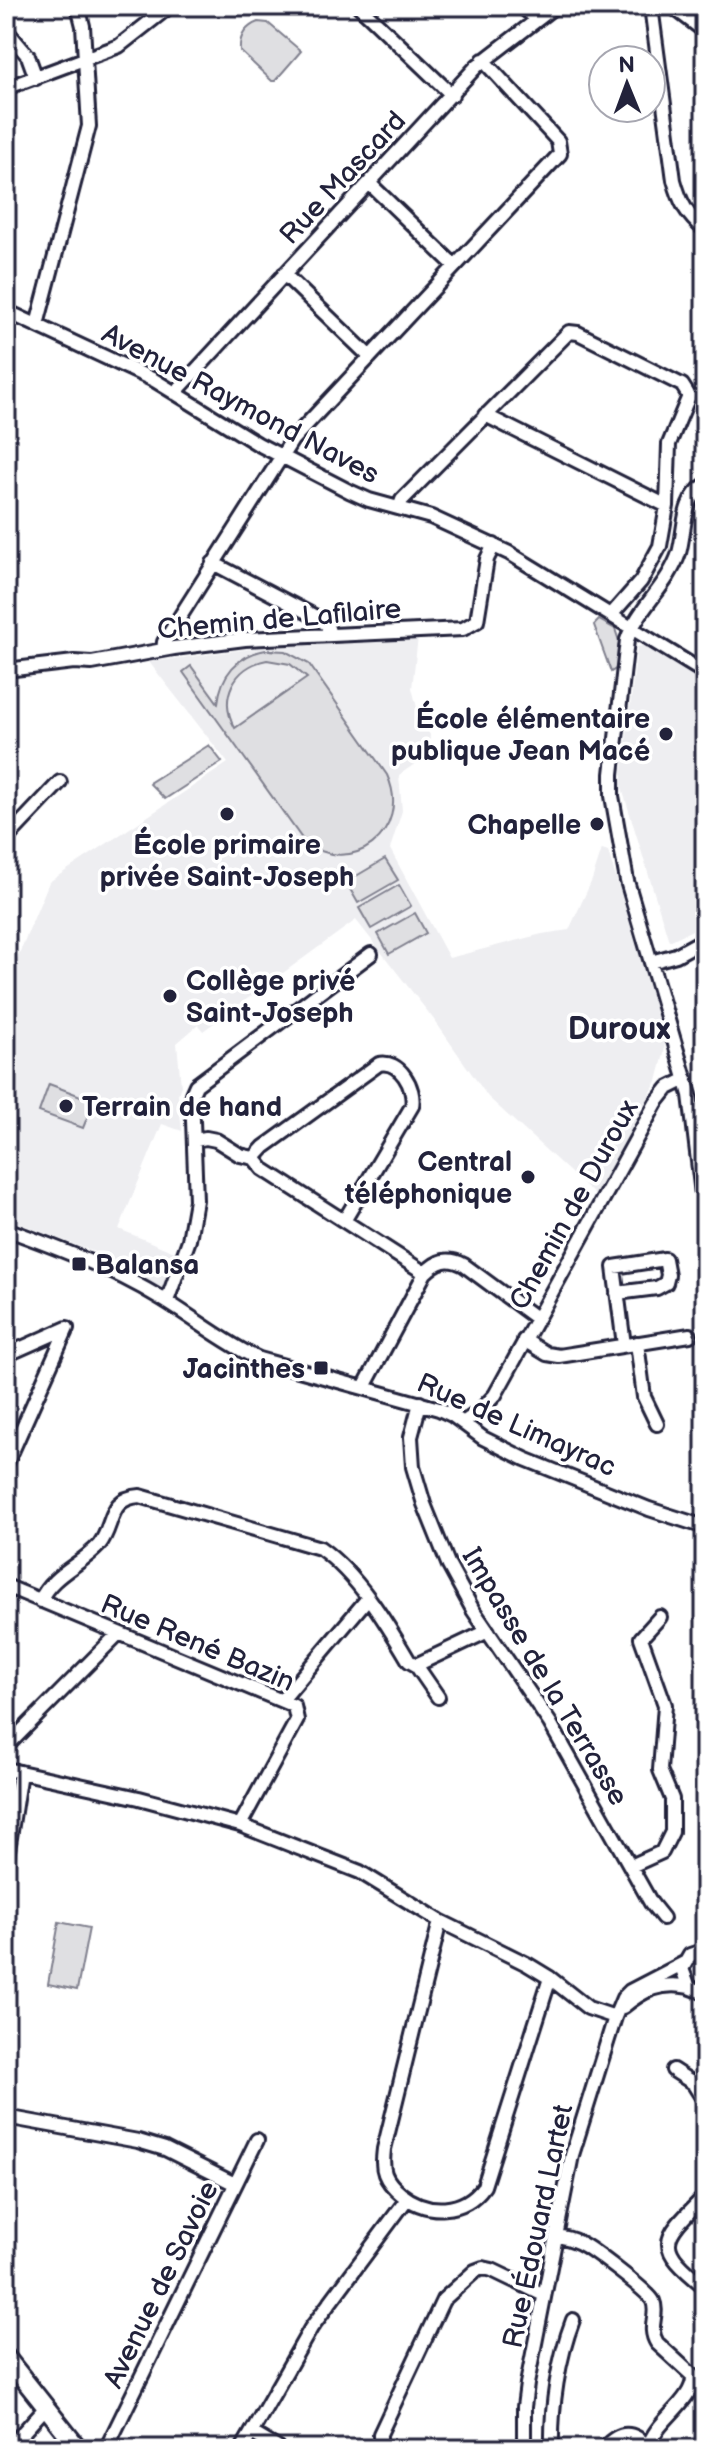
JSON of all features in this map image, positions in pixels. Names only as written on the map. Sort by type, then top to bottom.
[{"type":"main road","points":[[675,6],[705,29]]},
{"type":"main road","points":[[6,2357],[79,2449]]},
{"type":"street","points":[[37,325],[89,126],[83,26],[78,6]]},
{"type":"street","points":[[6,88],[127,41],[170,6]]},
{"type":"street","points":[[359,6],[452,95]]},
{"type":"street","points":[[521,6],[537,19]]},
{"type":"street","name":"Rue Mascard","points":[[175,393],[483,60],[555,6]]},
{"type":"street","points":[[654,6],[652,14],[674,180],[687,213],[705,230]]},
{"type":"street","points":[[6,30],[28,56],[36,78]]},
{"type":"street","points":[[163,650],[164,642],[292,440],[561,150],[558,141],[483,60]]},
{"type":"street","points":[[369,183],[454,265]]},
{"type":"street","points":[[284,274],[370,357]]},
{"type":"street","name":"Avenue Raymond Naves","points":[[6,311],[135,370],[349,491],[431,517],[494,545],[705,673]]},
{"type":"street","points":[[399,508],[402,500],[564,334],[573,332],[682,385],[687,391],[687,401],[669,444],[667,506],[660,546],[641,581],[611,615]]},
{"type":"street","points":[[485,415],[667,506]]},
{"type":"street","points":[[705,485],[691,497],[686,509],[674,564],[632,627],[621,680],[611,787],[627,881],[686,1079],[694,1117],[705,1219]]},
{"type":"street","name":"Chemin de Lafilaire","points":[[6,670],[74,662],[92,663],[245,639],[471,626],[477,621],[487,559],[494,545]]},
{"type":"street","points":[[213,563],[318,618],[327,625],[330,635]]},
{"type":"street","points":[[6,839],[60,782]]},
{"type":"street","points":[[651,962],[676,955],[705,939]]},
{"type":"street","points":[[167,1301],[193,1224],[196,1200],[192,1094],[196,1085],[371,954]]},
{"type":"street","points":[[254,1158],[264,1147],[379,1064],[387,1062],[395,1065],[412,1089],[412,1106],[344,1221]]},
{"type":"street","name":"Chemin de Duroux","points":[[463,1423],[489,1404],[656,1103],[668,1088],[686,1079]]},
{"type":"street","points":[[195,1140],[216,1140],[240,1155],[254,1158],[263,1169],[425,1273]]},
{"type":"street","name":"Rue de Limayrac","points":[[6,1229],[82,1258],[167,1301],[237,1348],[259,1359],[420,1403],[452,1415],[483,1438],[525,1459],[649,1509],[705,1527]]},
{"type":"street","points":[[617,1293],[657,1288],[666,1283],[665,1259],[614,1267],[617,1293],[644,1397],[657,1424]]},
{"type":"street","points":[[364,1387],[425,1273],[435,1263],[454,1260],[536,1318]]},
{"type":"street","points":[[6,1355],[67,1328],[6,1465]]},
{"type":"street","points":[[524,1340],[547,1354],[559,1356],[690,1335]]},
{"type":"street","name":"Impasse de la Terrasse","points":[[420,1403],[411,1451],[416,1483],[449,1566],[473,1610],[550,1723],[651,1903],[663,1918]]},
{"type":"street","points":[[40,1601],[52,1583],[98,1545],[123,1499],[140,1496],[320,1548],[330,1555],[379,1610],[409,1661],[416,1665],[438,1697]]},
{"type":"street","name":"Rue René Bazin","points":[[6,1586],[294,1706],[297,1720],[240,1825]]},
{"type":"street","points":[[283,1699],[368,1598]]},
{"type":"street","points":[[631,1866],[662,1852],[672,1832],[672,1799],[660,1770],[665,1705],[662,1690],[642,1648],[641,1638],[660,1617]]},
{"type":"street","points":[[416,1665],[488,1631]]},
{"type":"street","points":[[6,1747],[119,1633]]},
{"type":"street","points":[[6,1769],[139,1798],[240,1825],[360,1872],[440,1921],[550,1978],[588,2008],[616,2014],[652,1988],[673,1984],[700,1992]]},
{"type":"street","points":[[6,1864],[20,1772]]},
{"type":"street","points":[[440,1921],[384,2149],[386,2177],[407,2199],[419,2205],[448,2208],[475,2198],[484,2186],[550,1978]]},
{"type":"street","points":[[616,2014],[630,1991],[684,1963],[690,1955],[703,1948]]},
{"type":"street","points":[[684,1963],[683,1975],[700,1992]]},
{"type":"street","name":"Rue Édouard Lartet","points":[[524,2449],[524,2407],[575,2146],[616,2014]]},
{"type":"street","points":[[673,2070],[693,2083],[705,2102]]},
{"type":"street","points":[[6,2117],[138,2141],[165,2149],[235,2184]]},
{"type":"street","name":"Avenue de Savoie","points":[[107,2446],[257,2140]]},
{"type":"street","points":[[705,2196],[674,2227],[668,2247],[678,2265],[705,2287]]},
{"type":"street","points":[[242,2449],[311,2328],[407,2199]]},
{"type":"street","points":[[556,2236],[583,2244],[648,2295],[655,2307],[651,2330],[653,2337],[693,2376],[692,2387],[654,2433],[649,2448],[632,2436],[623,2434],[613,2437],[603,2449]]},
{"type":"street","points":[[384,2449],[380,2434],[443,2300],[475,2271],[483,2268],[544,2295]]},
{"type":"street","points":[[552,2449],[553,2414],[566,2337],[573,2320]]},
{"type":"street","points":[[8,2449],[46,2407]]},
{"type":"street","points":[[252,2433],[279,2449]]},
{"type":"shaded area","points":[[258,22],[268,23],[301,51],[275,81],[240,51],[244,33]]},
{"type":"shaded area","points":[[599,620],[615,629],[619,641],[617,668],[611,672],[594,625]]},
{"type":"shaded area","points":[[418,637],[412,688],[418,712],[430,735],[429,754],[399,775],[402,811],[390,849],[449,958],[569,930],[592,880],[602,849],[608,851],[665,1042],[657,1081],[595,1195],[488,1097],[435,1021],[356,920],[203,1031],[198,1025],[177,1043],[182,1131],[162,1124],[119,1229],[179,1254],[163,1288],[107,1261],[107,1257],[6,1218],[6,985],[49,882],[228,763],[149,662],[256,648]]},
{"type":"shaded area","name":"École élémentaire publique Jean Macé","points":[[647,645],[705,683],[705,924],[669,941],[621,785],[637,647]]},
{"type":"shaded area","points":[[285,651],[309,664],[387,775],[393,796],[391,815],[384,831],[372,844],[357,852],[340,855],[321,851],[303,840],[183,672],[191,666],[218,703],[223,684],[232,668],[256,653]],"holes":[[[267,660],[290,664],[307,678],[235,728],[228,706],[232,685],[238,676],[255,663]]]},
{"type":"shaded area","points":[[209,745],[222,762],[165,799],[149,783]]},
{"type":"shaded area","points":[[385,859],[398,880],[358,903],[346,882]]},
{"type":"shaded area","points":[[399,885],[411,906],[371,929],[359,908]]},
{"type":"shaded area","points":[[415,913],[426,933],[389,954],[378,934]]},
{"type":"shaded area","name":"Terrain de hand","points":[[49,1084],[94,1101],[83,1128],[39,1112]]},
{"type":"shaded area","points":[[59,1922],[89,1928],[77,1990],[48,1984]]},
{"type":"place","name":"École élémentaire publique Jean Macé","points":[[666,734]]},
{"type":"place","name":"École primaire privée Saint-Joseph","points":[[227,814]]},
{"type":"place","name":"Chapelle","points":[[597,824]]},
{"type":"place","name":"Collège privé Saint-Joseph","points":[[170,996]]},
{"type":"place","name":"Terrain de hand","points":[[66,1106]]},
{"type":"place","name":"Central téléphonique","points":[[528,1177]]},
{"type":"place","name":"Balansa","points":[[79,1264]]},
{"type":"place","name":"Jacinthes","points":[[321,1368]]},
{"type":"district","name":"Duroux","points":[[619,1028]]}]
